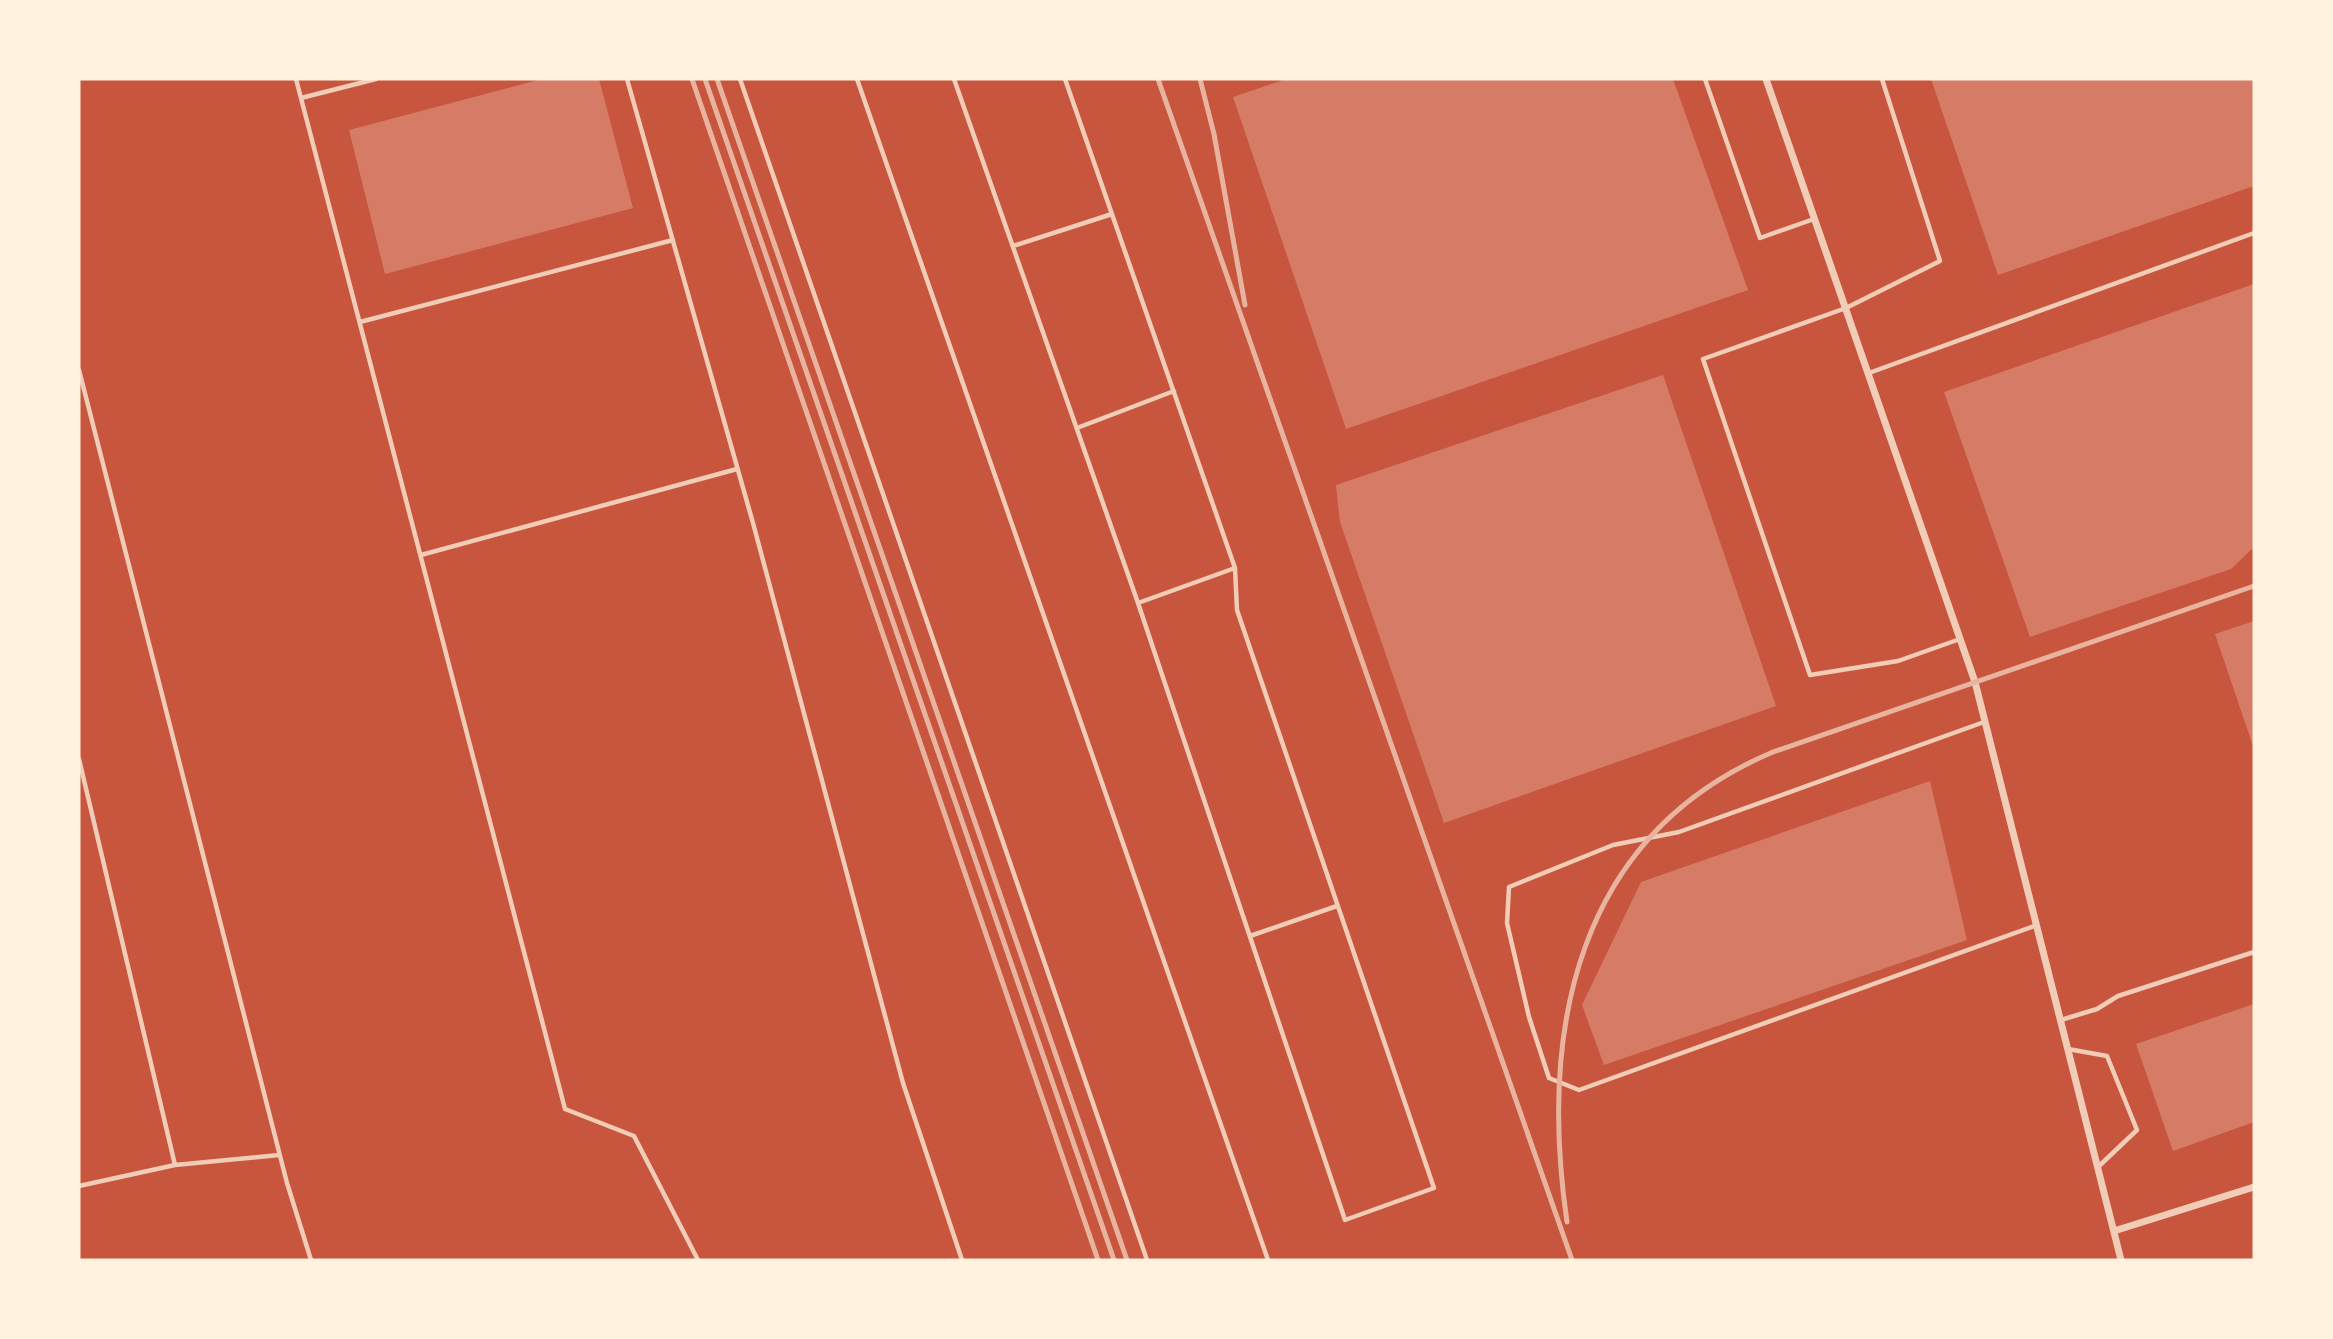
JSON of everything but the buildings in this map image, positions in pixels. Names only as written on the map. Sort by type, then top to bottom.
[{"type":"street","points":[[1766,79],[1961,639],[1985,722],[2121,1260]]},
{"type":"street","points":[[2114,1231],[2254,1187]]},
{"type":"lane","points":[[296,79],[565,1109],[634,1136],[698,1260]]},
{"type":"lane","points":[[301,97],[376,79]]},
{"type":"lane","points":[[627,79],[737,469],[903,1083],[962,1260]]},
{"type":"lane","points":[[740,79],[1147,1260]]},
{"type":"lane","points":[[857,79],[1268,1260]]},
{"type":"lane","points":[[954,79],[1138,603],[1345,1220],[1434,1188],[1237,610],[1236,568],[1065,79]]},
{"type":"lane","points":[[1705,79],[1760,238],[1814,219]]},
{"type":"lane","points":[[1882,79],[1940,261],[1846,308],[1703,359],[1810,675],[1898,661],[1961,639]]},
{"type":"lane","points":[[1013,246],[1112,214]]},
{"type":"lane","points":[[1868,373],[2254,233]]},
{"type":"lane","points":[[360,322],[673,240]]},
{"type":"lane","points":[[79,370],[279,1155],[311,1260]]},
{"type":"lane","points":[[1077,428],[1174,391]]},
{"type":"lane","points":[[421,555],[737,469]]},
{"type":"lane","points":[[1138,603],[1236,568]]},
{"type":"lane","points":[[1985,722],[1679,832],[1613,845],[1509,887],[1507,923],[1529,1017],[1549,1078],[1579,1090],[2037,925]]},
{"type":"lane","points":[[79,759],[175,1165]]},
{"type":"lane","points":[[1250,936],[1337,906]]},
{"type":"lane","points":[[2061,1020],[2097,1009],[2118,996],[2254,952]]},
{"type":"lane","points":[[2068,1049],[2108,1056],[2137,1130],[2098,1167]]},
{"type":"lane","points":[[79,1186],[175,1165],[279,1155]]},
{"type":"railway","points":[[692,79],[1098,1260]]},
{"type":"railway","points":[[705,79],[1114,1260]]},
{"type":"railway","points":[[717,79],[1127,1260]]},
{"type":"railway","points":[[1158,79],[1572,1260]]},
{"type":"railway","points":[[1200,79],[1214,134],[1245,305]]},
{"type":"railway","points":[[1567,1222],[1560,1150],[1560,1079],[1568,1010],[1586,946],[1614,886],[1654,833],[1706,788],[1773,752],[2254,586]]}]
